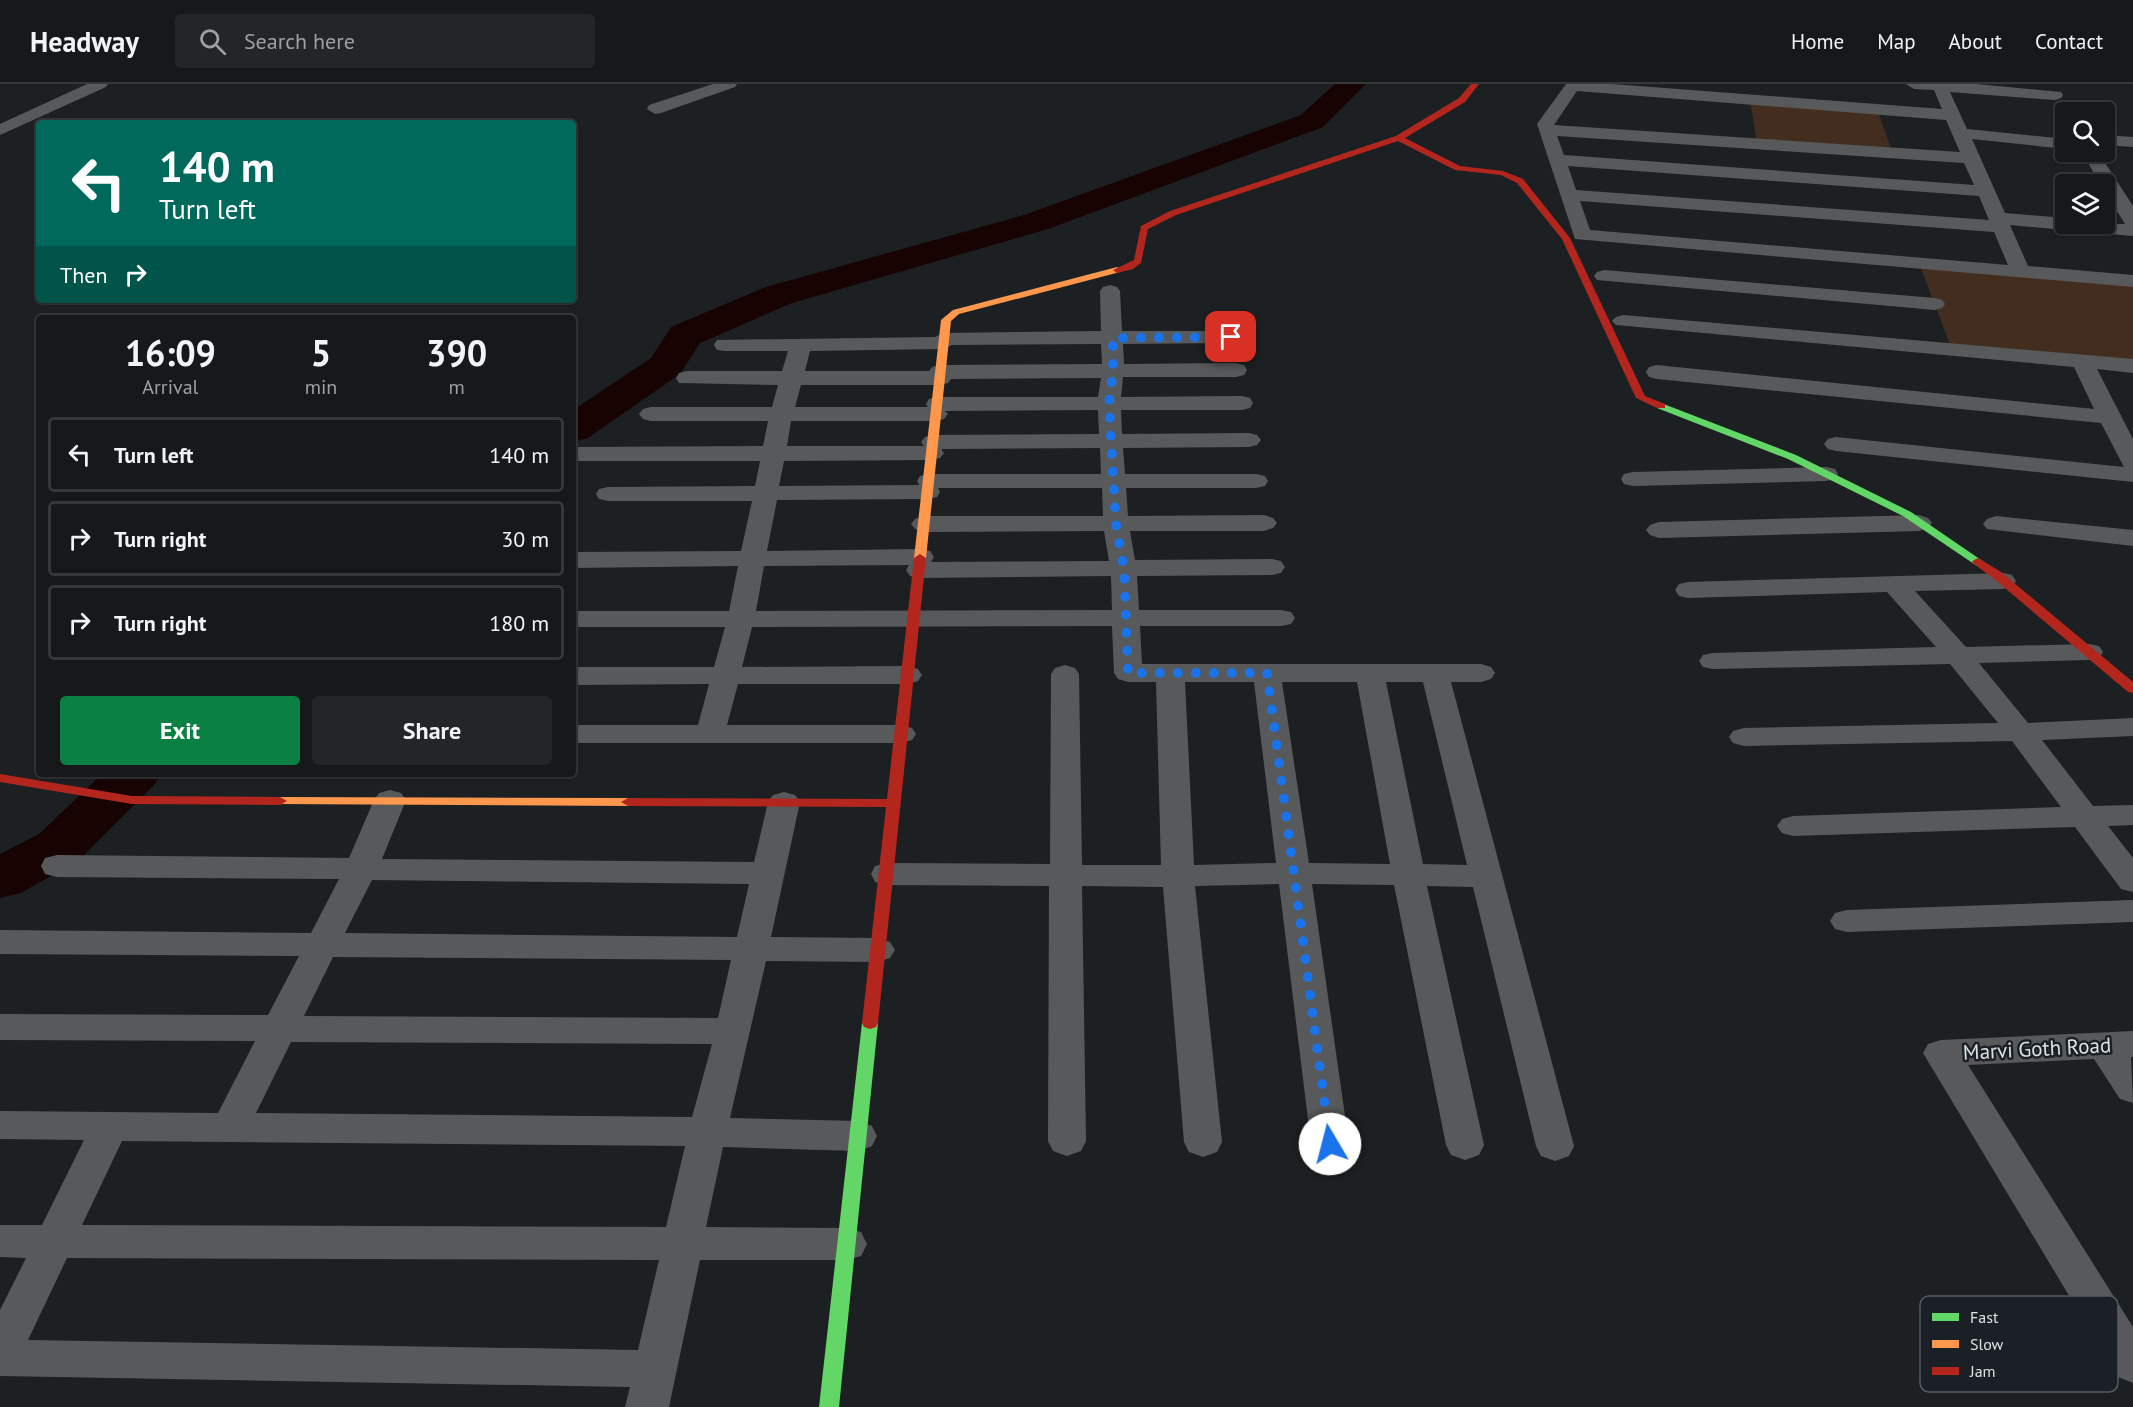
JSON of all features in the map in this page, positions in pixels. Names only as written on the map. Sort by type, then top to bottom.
[{"type":"street","points":[[0,130],[100,84]]},
{"type":"street","points":[[655,110],[729,84]]},
{"type":"street","points":[[829,1407],[946,320],[956,312],[1130,267],[1138,261],[1144,228],[1173,213],[1399,138],[1462,100],[1475,84]]},
{"type":"street","points":[[1914,84],[2051,89],[2059,102]]},
{"type":"street","points":[[1952,115],[1877,109],[1749,92],[1654,91],[1574,85],[1545,124],[1582,235],[2133,280]]},
{"type":"street","points":[[1939,85],[2020,270]]},
{"type":"street","points":[[1654,91],[1655,125]]},
{"type":"street","points":[[1749,92],[1757,144]]},
{"type":"street","points":[[1877,109],[1893,154]]},
{"type":"street","points":[[1546,130],[1655,125],[1757,144],[1971,158]]},
{"type":"street","points":[[1960,133],[2055,143]]},
{"type":"street","points":[[1399,138],[1458,168],[1503,173],[1520,180],[1566,238],[1641,398],[1792,457],[1919,523],[2003,581],[2133,689]]},
{"type":"street","points":[[2115,141],[2133,142]]},
{"type":"street","points":[[1557,160],[1986,191]]},
{"type":"street","points":[[2096,162],[2103,174]]},
{"type":"street","points":[[2115,175],[2123,175]]},
{"type":"street","points":[[2115,193],[2133,221]]},
{"type":"street","points":[[1568,195],[2133,230]]},
{"type":"street","points":[[1920,263],[1944,327]]},
{"type":"street","points":[[1604,276],[1944,327],[2082,361],[2133,366]]},
{"type":"street","points":[[1110,291],[1113,371],[1109,403],[1116,525],[1124,569],[1128,673],[1481,673]]},
{"type":"street","points":[[1623,321],[1944,327]]},
{"type":"street","points":[[726,345],[1231,337]]},
{"type":"street","points":[[710,734],[741,618],[781,415],[801,345]]},
{"type":"street","points":[[2082,361],[2133,464]]},
{"type":"street","points":[[687,378],[791,380],[1236,370]]},
{"type":"street","points":[[1657,372],[2110,417]]},
{"type":"street","points":[[651,414],[781,415],[1109,403],[1242,403]]},
{"type":"street","points":[[576,454],[773,454],[1112,441],[1249,440]]},
{"type":"street","points":[[1836,444],[2133,475]]},
{"type":"street","points":[[1634,479],[1826,474]]},
{"type":"street","points":[[608,494],[765,493],[1114,481],[1256,481]]},
{"type":"street","points":[[924,524],[1264,523]]},
{"type":"street","points":[[1659,530],[1919,523]]},
{"type":"street","points":[[1996,524],[2133,538]]},
{"type":"street","points":[[576,560],[752,560],[1124,569],[1272,567]]},
{"type":"street","points":[[1688,590],[2003,581]]},
{"type":"street","points":[[1894,584],[1958,655],[2020,732],[2133,881]]},
{"type":"street","points":[[576,619],[1281,618]]},
{"type":"street","points":[[1713,661],[2089,652]]},
{"type":"street","points":[[1170,673],[1178,876],[1203,1142]]},
{"type":"street","points":[[1267,673],[1330,1144]]},
{"type":"street","points":[[1370,673],[1408,873],[1465,1145]]},
{"type":"street","points":[[1435,673],[1555,1146]]},
{"type":"street","points":[[1065,674],[1067,1140]]},
{"type":"street","points":[[576,676],[908,675]]},
{"type":"street","points":[[1744,737],[2020,732],[2133,727]]},
{"type":"street","points":[[576,734],[901,734]]},
{"type":"street","points":[[0,778],[132,800],[894,803]]},
{"type":"street","points":[[229,1128],[362,867],[390,800]]},
{"type":"street","points":[[110,1126],[0,1356],[651,1388],[707,1132],[733,1031],[784,802]]},
{"type":"street","points":[[1793,826],[2133,814]]},
{"type":"street","points":[[57,866],[362,867],[768,873]]},
{"type":"street","points":[[886,874],[1178,876],[1408,873],[1488,876]]},
{"type":"street","points":[[1847,921],[2133,911]]},
{"type":"street","points":[[0,942],[878,950]]},
{"type":"street","points":[[0,1028],[280,1027],[733,1031]]},
{"type":"street","points":[[2118,1045],[2133,1089]]},
{"type":"street","name":"Marvi Goth Road","points":[[2093,1296],[1941,1053],[2118,1045]]},
{"type":"street","points":[[0,1125],[707,1132],[858,1136]]},
{"type":"street","points":[[0,1241],[847,1244]]},
{"type":"street","name":"Marvi Goth Road","points":[[2118,1335],[2131,1356]]},
{"type":"shaded area","points":[[1750,100],[1877,109],[1893,154],[1757,144]]},
{"type":"shaded area","points":[[1919,263],[2133,281],[2133,366],[1952,350]]},
{"type":"waterway","points":[[576,427],[666,366],[685,335],[779,295],[1036,222],[1312,121],[1352,84]]},
{"type":"waterway","points":[[0,879],[59,847],[131,777]]},
{"type":"traffic: fast","points":[[1661,406],[1792,457],[1907,514],[1978,562]]},
{"type":"traffic: fast","points":[[829,1407],[870,1023]]},
{"type":"traffic: slow","points":[[920,558],[946,320],[956,312],[1117,270]]},
{"type":"traffic: slow","points":[[280,801],[628,802]]},
{"type":"traffic: jam","points":[[1117,270],[1130,267],[1138,261],[1144,228],[1173,213],[1399,138],[1462,100],[1475,84]]},
{"type":"traffic: jam","points":[[1399,138],[1458,168],[1503,173],[1520,181],[1566,238],[1641,398],[1661,406]]},
{"type":"traffic: jam","points":[[870,1023],[920,558]]},
{"type":"traffic: jam","points":[[1978,562],[1997,575],[2133,689]]},
{"type":"traffic: jam","points":[[0,778],[132,800],[280,801]]},
{"type":"traffic: jam","points":[[628,802],[894,803]]},
{"type":"route","points":[[1231,337],[1113,338],[1113,371],[1109,403],[1116,525],[1124,569],[1128,673],[1267,673],[1330,1144]]}]
